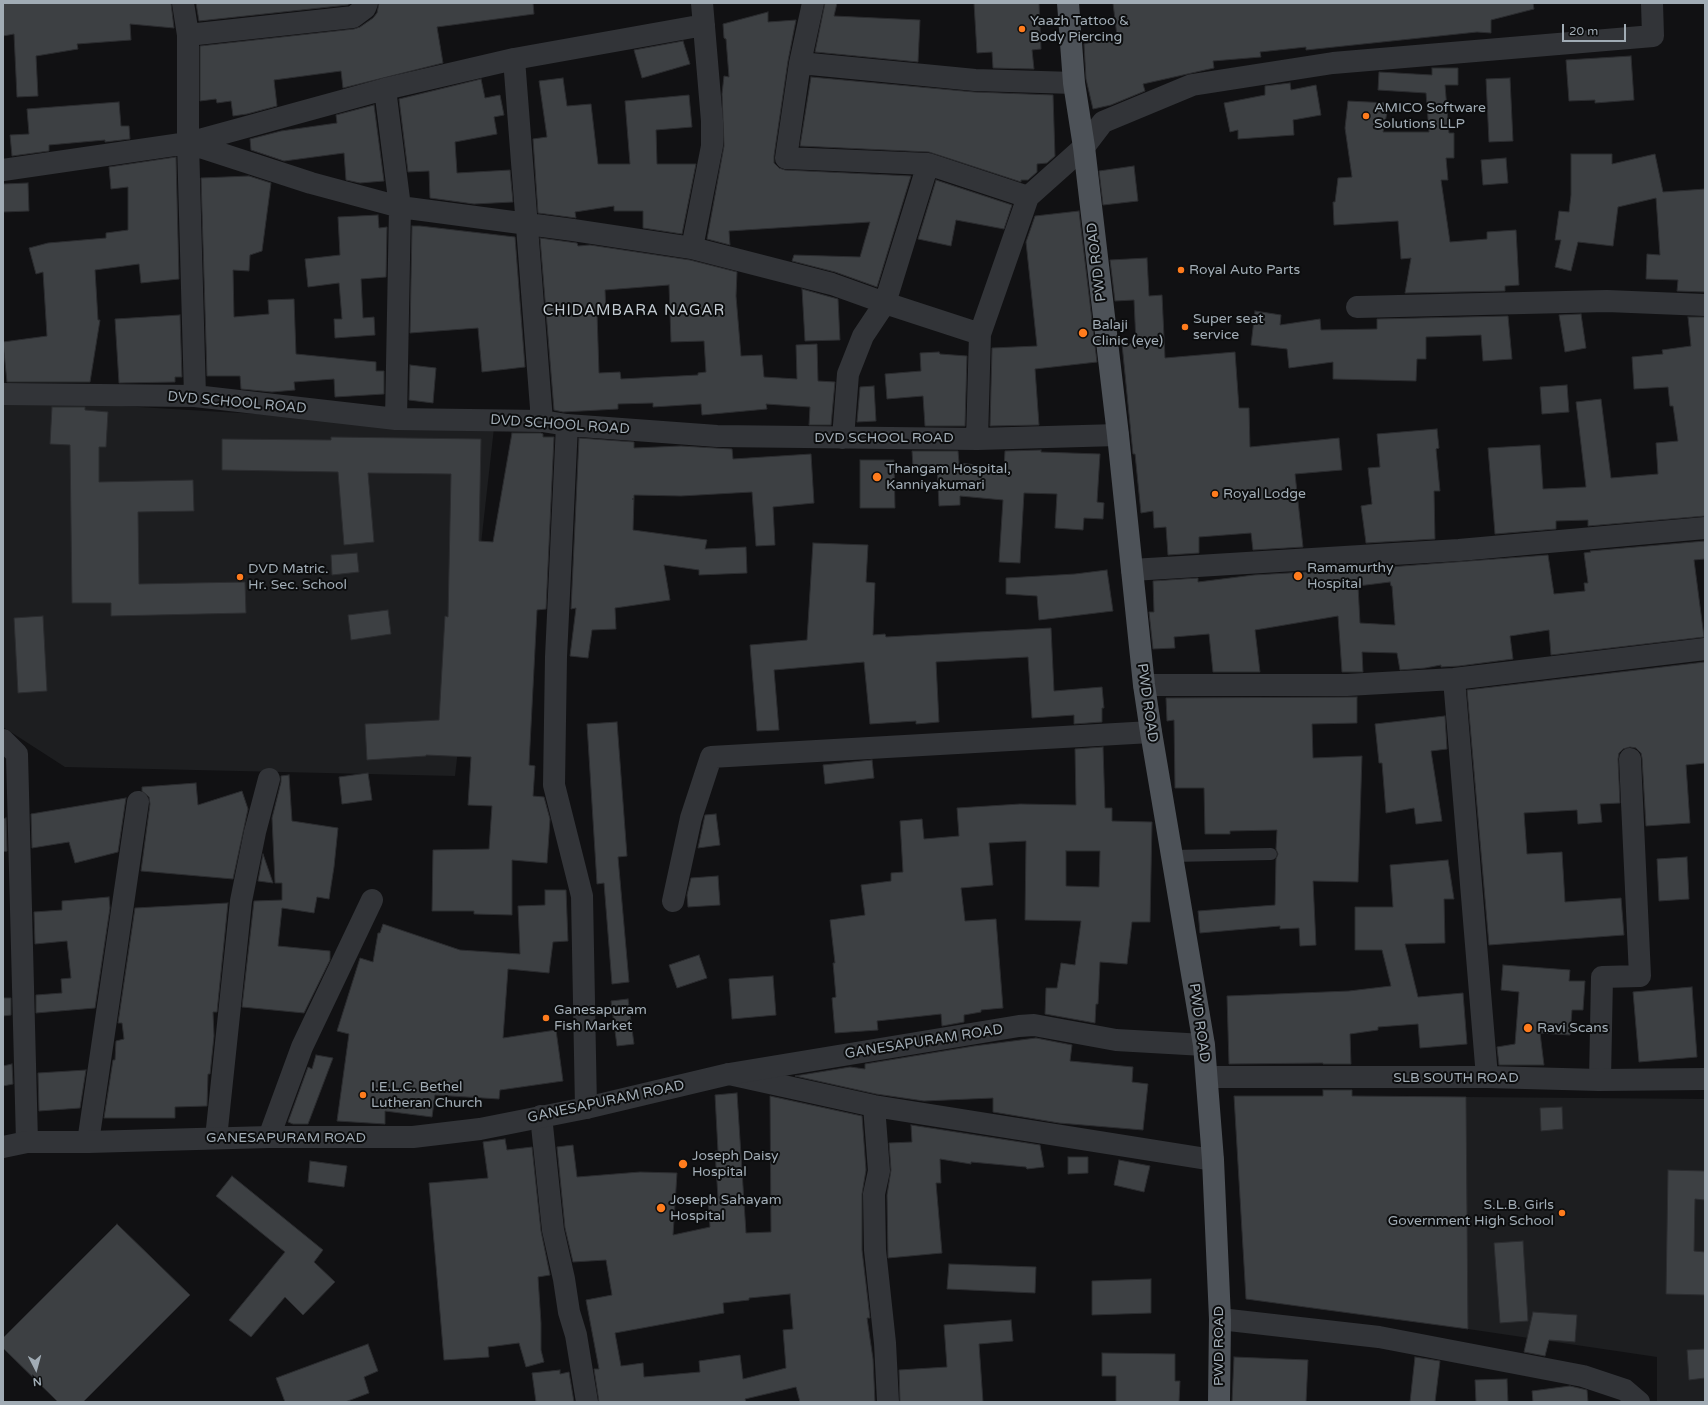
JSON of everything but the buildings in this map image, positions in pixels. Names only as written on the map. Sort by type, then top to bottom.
[{"type":"main road","name":"PWD ROAD","points":[[1068,3],[1074,83],[1084,147],[1118,435],[1144,685],[1204,1045],[1213,1160],[1220,1319],[1219,1402]]},
{"type":"street","points":[[183,3],[188,36],[188,143],[195,396]]},
{"type":"street","points":[[188,36],[353,17],[365,8],[367,3]]},
{"type":"street","points":[[692,248],[712,146],[712,121],[702,3]]},
{"type":"street","points":[[813,3],[800,64],[786,158],[928,164],[1028,197]]},
{"type":"street","points":[[976,439],[980,334],[1028,197],[1084,147],[1103,122],[1192,85],[1333,62],[1653,36],[1652,3]]},
{"type":"street","points":[[3,170],[188,143],[385,89],[514,59],[704,25]]},
{"type":"street","points":[[514,59],[542,421]]},
{"type":"street","points":[[800,64],[974,80],[1074,83]]},
{"type":"street","points":[[385,89],[400,207],[396,419]]},
{"type":"street","points":[[188,143],[311,183],[400,207],[573,230],[692,248],[832,284],[980,334]]},
{"type":"street","points":[[843,438],[848,374],[863,336],[885,303],[928,164]]},
{"type":"street","points":[[1357,307],[1470,303],[1607,301],[1705,305]]},
{"type":"street","name":"DVD SCHOOL ROAD","points":[[3,394],[195,396],[396,419],[542,421],[567,425],[717,436],[976,439],[1118,435]]},
{"type":"street","points":[[567,425],[556,657],[554,785],[582,896],[586,1108]]},
{"type":"street","points":[[1132,570],[1459,550],[1705,528]]},
{"type":"street","points":[[1144,685],[1346,685],[1454,679],[1705,649]]},
{"type":"street","points":[[1454,679],[1487,1077]]},
{"type":"street","points":[[673,901],[691,818],[711,757],[1151,732]]},
{"type":"street","points":[[3,740],[17,754],[27,1142]]},
{"type":"street","points":[[1600,1080],[1602,977],[1640,976],[1630,759]]},
{"type":"street","points":[[216,1138],[241,901],[255,832],[269,780]]},
{"type":"street","points":[[88,1142],[138,802]]},
{"type":"street","points":[[269,1137],[302,1047],[372,900]]},
{"type":"street","name":"GANESAPURAM ROAD","points":[[3,1147],[27,1142],[88,1142],[269,1137],[413,1137],[480,1129],[586,1108],[729,1074],[1020,1026],[1034,1025],[1116,1040],[1204,1045]]},
{"type":"street","points":[[729,1074],[874,1106],[1213,1160]]},
{"type":"street","name":"SLB SOUTH ROAD","points":[[1207,1077],[1487,1077],[1600,1080],[1705,1079]]},
{"type":"street","points":[[874,1106],[878,1170],[874,1194],[875,1250],[885,1343],[888,1402]]},
{"type":"street","points":[[541,1116],[553,1230],[564,1279],[569,1312],[576,1335],[587,1402]]},
{"type":"street","points":[[1220,1319],[1379,1338],[1583,1376],[1624,1390],[1638,1402]]},
{"type":"lane","points":[[1172,856],[1271,854]]},
{"type":"shaded area","name":"DVD Matric. Hr. Sec. School","points":[[3,399],[494,428],[455,776],[65,767],[3,727]]},
{"type":"shaded area","name":"S.L.B. Girls Government High School","points":[[1466,1097],[1705,1099],[1705,1402],[1657,1402],[1657,1357],[1468,1329]]},
{"type":"place","name":"Yaazh Tattoo & Body Piercing","points":[[1022,29]]},
{"type":"place","name":"AMICO Software Solutions LLP","points":[[1366,116]]},
{"type":"place","name":"Royal Auto Parts","points":[[1181,270]]},
{"type":"place","name":"Super seat service","points":[[1185,327]]},
{"type":"place","name":"Balaji Clinic (eye)","points":[[1083,333]]},
{"type":"place","name":"Thangam Hospital, Kanniyakumari","points":[[877,477]]},
{"type":"place","name":"Royal Lodge","points":[[1215,494]]},
{"type":"place","name":"Ramamurthy Hospital","points":[[1298,576]]},
{"type":"place","name":"DVD Matric. Hr. Sec. School","points":[[240,577]]},
{"type":"place","name":"Ganesapuram Fish Market","points":[[546,1018]]},
{"type":"place","name":"Ravi Scans","points":[[1528,1028]]},
{"type":"place","name":"I.E.L.C. Bethel Lutheran Church","points":[[363,1095]]},
{"type":"place","name":"Joseph Daisy Hospital","points":[[683,1164]]},
{"type":"place","name":"Joseph Sahayam Hospital","points":[[661,1208]]},
{"type":"place","name":"S.L.B. Girls Government High School","points":[[1562,1213]]},
{"type":"district","name":"CHIDAMBARA NAGAR","points":[[634,311]]}]
